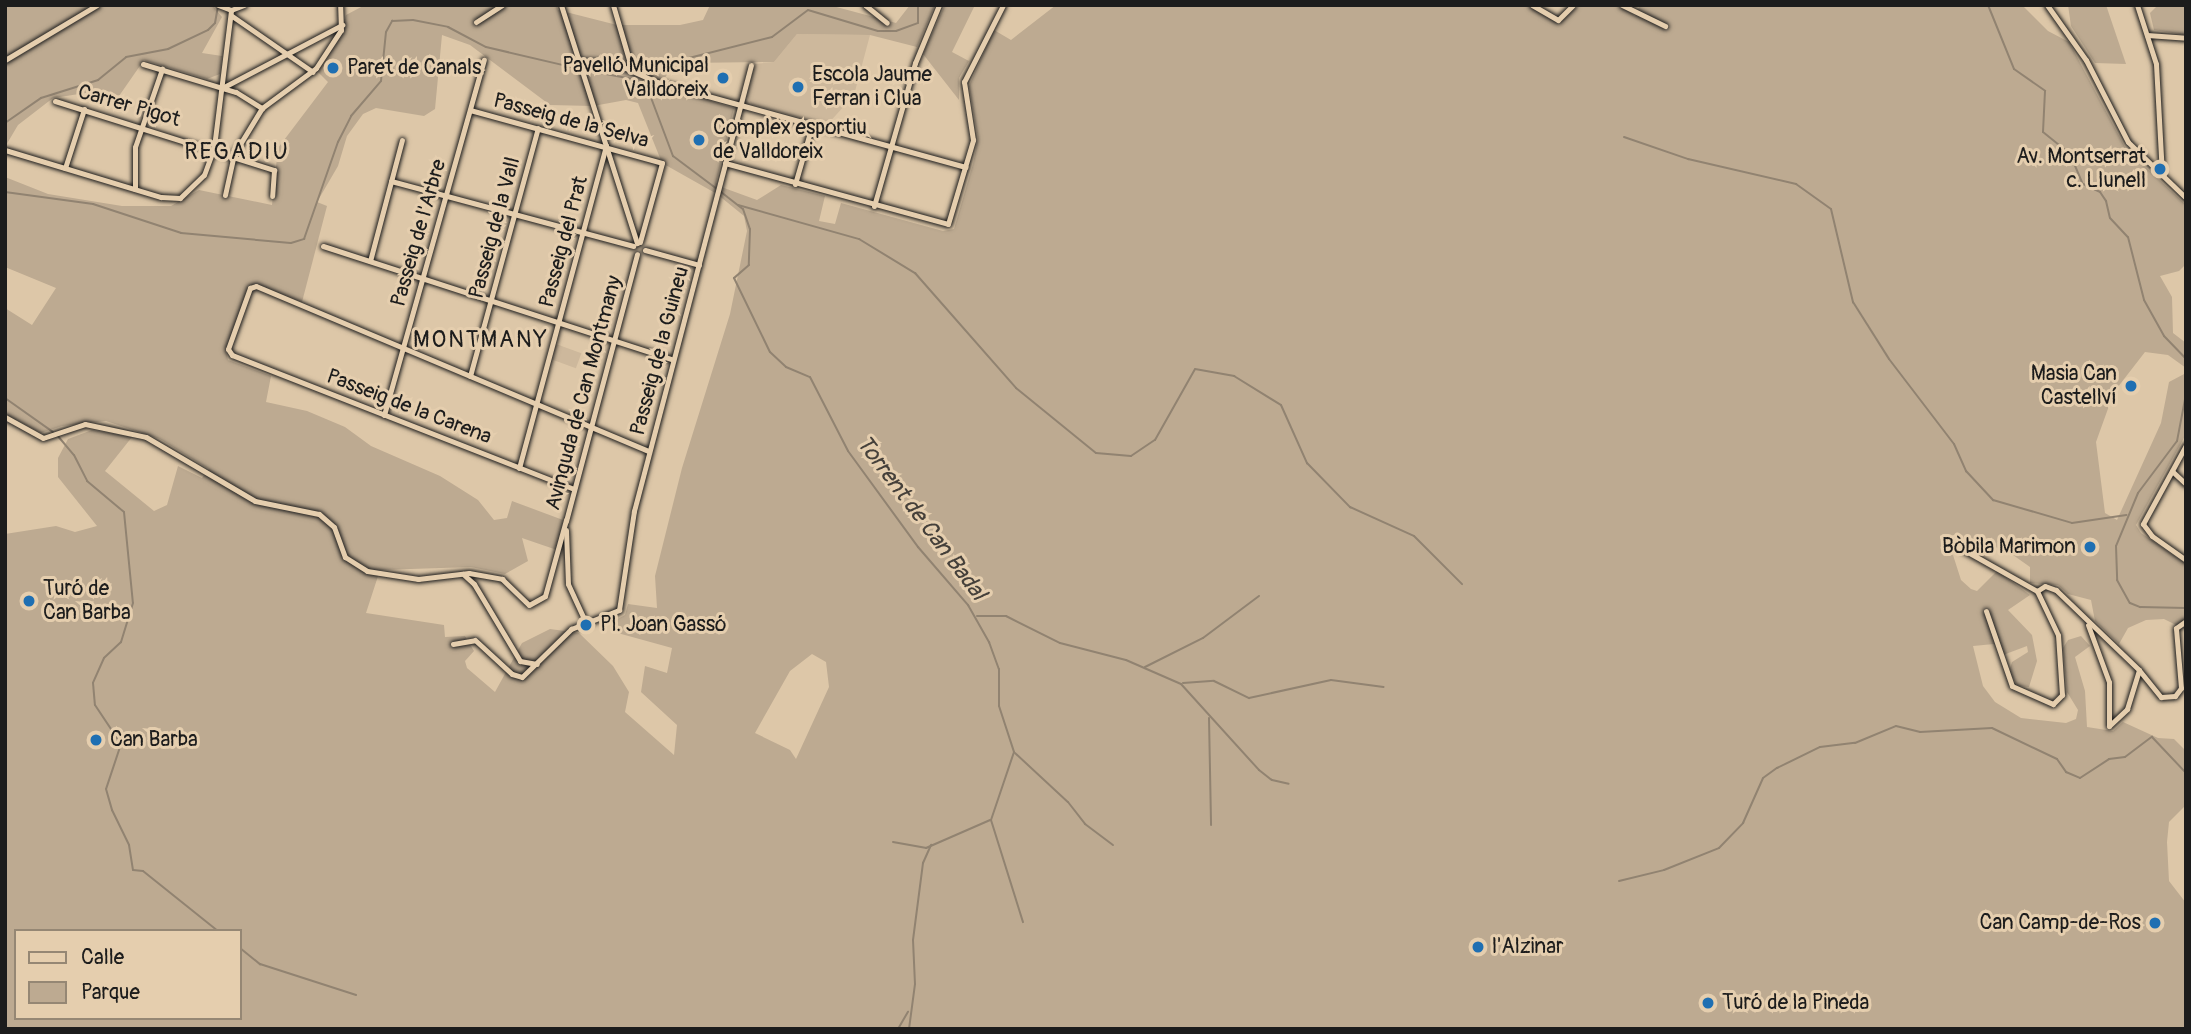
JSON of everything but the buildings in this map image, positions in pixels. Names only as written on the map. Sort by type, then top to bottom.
[{"type":"street","points":[[5,60],[97,5]]},
{"type":"street","points":[[5,150],[135,189],[180,198],[204,175],[214,148],[232,13],[244,5]]},
{"type":"street","points":[[225,195],[234,155],[262,108],[313,72],[342,25],[340,5]]},
{"type":"street","points":[[475,22],[502,5]]},
{"type":"street","points":[[561,5],[637,244],[637,254],[645,250]]},
{"type":"street","points":[[613,5],[632,70]]},
{"type":"street","points":[[866,5],[887,23]]},
{"type":"street","points":[[874,206],[915,63],[940,5]]},
{"type":"street","points":[[726,163],[946,225],[973,140],[964,82],[1003,5]]},
{"type":"street","points":[[1532,5],[1558,20],[1573,5]]},
{"type":"street","points":[[1622,5],[1665,26]]},
{"type":"street","points":[[2047,5],[2086,60],[2128,142],[2186,198]]},
{"type":"street","points":[[2137,5],[2156,64],[2162,174]]},
{"type":"street","points":[[220,6],[313,72]]},
{"type":"street","points":[[222,88],[285,52],[342,25]]},
{"type":"street","points":[[2147,35],[2186,38]]},
{"type":"street","name":"Passeig de l'Arbre","points":[[384,415],[484,60]]},
{"type":"street","points":[[579,61],[606,62],[657,82],[966,167]]},
{"type":"street","points":[[143,64],[222,88],[262,108]]},
{"type":"street","name":"Passeig de la Guineu","points":[[585,621],[620,611],[634,511],[751,65]]},
{"type":"street","points":[[135,189],[133,163],[140,126],[162,69]]},
{"type":"street","name":"Carrer Pigot","points":[[55,101],[214,148],[274,170],[278,173],[272,196]]},
{"type":"street","points":[[65,168],[84,109]]},
{"type":"street","name":"Passeig de la Selva","points":[[470,110],[662,163],[637,244]]},
{"type":"street","points":[[795,184],[812,125]]},
{"type":"street","name":"Passeig de la Vall","points":[[470,376],[538,128]]},
{"type":"street","points":[[370,261],[402,140]]},
{"type":"street","name":"Passeig del Prat","points":[[519,468],[606,146]]},
{"type":"street","points":[[391,181],[637,244],[645,250],[699,265]]},
{"type":"street","points":[[323,246],[673,360]]},
{"type":"street","name":"Avinguda de Can Montmany","points":[[585,621],[568,584],[566,520],[637,254]]},
{"type":"street","name":"Passeig de la Carena","points":[[404,348],[256,286],[250,288],[228,349],[232,355],[574,489]]},
{"type":"street","points":[[404,348],[649,451]]},
{"type":"street","points":[[5,417],[43,438],[71,426],[95,424],[157,441],[255,501],[319,514],[334,527],[345,557],[367,571],[426,579],[462,573],[502,579],[524,602],[540,602],[566,520]]},
{"type":"street","points":[[2186,445],[2143,525],[2186,560]]},
{"type":"street","points":[[2172,471],[2186,484]]},
{"type":"street","points":[[1957,546],[2037,591],[2058,635],[2062,695],[2053,704],[2012,686],[1986,611]]},
{"type":"street","points":[[462,573],[474,584],[520,661],[537,664]]},
{"type":"street","points":[[2037,591],[2045,586],[2052,587],[2088,625],[2139,670],[2155,695],[2175,696],[2181,681],[2176,628],[2186,621]]},
{"type":"street","points":[[453,644],[475,640],[519,678],[585,621]]},
{"type":"street","points":[[2088,625],[2109,682],[2109,726],[2130,703],[2139,670]]},
{"type":"shaded area","name":"Escola Jaume Ferran i Clua","points":[[797,34],[870,35],[854,95],[827,125],[751,104],[747,96],[755,64],[774,62]]},
{"type":"shaded area","points":[[556,344],[581,353],[576,368],[551,359]]},
{"type":"green space","points":[[5,5],[212,5],[222,17],[202,53],[222,56],[220,74],[207,79],[144,60],[119,96],[105,90],[53,98],[18,125],[5,147]]},
{"type":"green space","points":[[365,5],[556,5],[558,10],[617,25],[680,25],[703,20],[710,5],[829,5],[896,23],[910,5],[935,5],[917,47],[870,35],[797,34],[774,62],[684,63],[668,73],[660,86],[734,108],[716,183],[724,188],[757,200],[781,185],[825,196],[819,221],[835,224],[841,203],[943,231],[954,229],[973,164],[978,138],[969,86],[994,30],[1011,40],[1056,5],[1528,5],[1559,24],[1579,5],[1619,5],[1635,16],[1640,5],[2022,5],[2048,31],[2069,42],[2126,149],[2186,205],[2186,264],[2179,271],[2160,276],[2172,297],[2173,333],[2186,343],[2186,368],[2168,355],[2145,352],[2114,392],[2096,442],[2105,513],[2117,520],[2161,423],[2169,382],[2186,373],[2185,436],[2136,525],[2141,533],[2186,564],[2186,630],[2164,619],[2146,620],[2128,628],[2119,644],[2095,621],[2091,600],[2068,594],[2058,585],[2030,583],[2030,567],[2013,555],[1982,541],[1971,547],[1960,541],[1954,543],[1953,555],[1961,580],[1971,589],[1977,591],[1997,571],[2030,595],[2008,610],[2032,635],[2037,661],[2029,687],[2018,686],[2009,672],[2012,662],[2028,652],[2027,646],[2003,655],[1994,644],[1973,646],[1983,686],[1995,702],[2021,718],[2066,723],[2076,719],[2078,710],[2067,692],[2063,648],[2068,640],[2081,636],[2090,646],[2075,657],[2085,691],[2087,727],[2113,731],[2123,722],[2158,738],[2174,739],[2184,749],[2186,805],[2169,822],[2167,842],[2169,881],[2186,903],[2186,1029],[5,1029],[5,534],[56,526],[75,532],[97,526],[58,477],[58,458],[68,439],[92,430],[132,437],[105,471],[154,511],[167,505],[178,466],[202,478],[209,469],[160,439],[106,421],[62,426],[41,433],[5,414],[5,308],[32,325],[56,288],[5,267],[5,177],[48,194],[122,206],[171,206],[199,190],[272,205],[278,148],[328,82],[317,71],[338,41],[346,15]],"holes":[[[442,35],[470,45],[550,105],[593,106],[626,100],[638,103],[662,163],[717,194],[744,216],[747,231],[730,314],[682,468],[655,576],[657,608],[628,604],[625,615],[612,622],[614,632],[672,648],[667,673],[645,666],[641,692],[677,725],[674,755],[625,712],[629,692],[613,666],[579,633],[550,629],[522,643],[495,692],[467,668],[465,661],[474,651],[465,636],[445,637],[444,625],[366,613],[380,570],[471,567],[505,574],[528,561],[522,538],[557,550],[563,520],[512,501],[507,518],[494,520],[478,500],[440,476],[371,446],[345,427],[307,411],[266,402],[271,376],[228,360],[226,351],[249,285],[302,302],[327,206],[317,202],[338,166],[347,136],[363,114],[376,108],[424,116],[435,109]],[[812,654],[826,662],[829,687],[796,759],[790,750],[755,733],[790,671]]]},
{"type":"green space","points":[[975,5],[952,52],[969,61],[959,78],[959,100],[923,54],[944,7]]},
{"type":"green space","points":[[2068,5],[2106,5],[2126,64],[2095,63],[2071,26]]},
{"type":"green space","points":[[2158,5],[2186,5],[2186,35],[2154,30],[2150,13]]},
{"type":"waterway","points":[[650,76],[681,60],[772,37],[808,10],[878,31],[896,31],[918,23],[918,5]]},
{"type":"waterway","points":[[1988,5],[2014,69],[2045,91],[2043,132],[2070,154],[2083,184],[2100,192],[2106,201],[2110,218],[2128,237],[2144,300],[2164,336],[2186,359]]},
{"type":"waterway","points":[[5,123],[41,98],[98,80],[126,57],[168,49],[208,30],[215,23],[218,6]]},
{"type":"waterway","name":"Torrent de Can Badal","points":[[5,192],[93,204],[181,233],[291,243],[304,239],[338,142],[351,116],[381,81],[386,32],[392,21],[413,20],[448,27],[486,47],[580,69]]},
{"type":"waterway","name":"Torrent de Can Badal","points":[[585,70],[632,79],[647,87],[673,156],[717,189]]},
{"type":"waterway","points":[[1624,137],[1688,159],[1796,184],[1831,209],[1853,302],[1889,359],[1954,444],[1966,471],[1993,500],[2072,523],[2126,515]]},
{"type":"waterway","name":"Torrent de Can Badal","points":[[721,192],[743,209],[750,229],[749,265],[734,278],[770,352],[786,367],[810,377],[848,451],[918,547],[968,605],[989,642],[999,669],[999,706],[1014,752],[991,820],[1023,922]]},
{"type":"waterway","points":[[738,205],[859,239],[915,273],[1016,388],[1096,453],[1131,456],[1155,440],[1195,369],[1234,376],[1281,405],[1307,463],[1350,507],[1414,536],[1462,584]]},
{"type":"waterway","points":[[2186,394],[2177,441],[2138,493],[2116,546],[2117,580],[2130,603],[2140,607],[2186,608]]},
{"type":"waterway","points":[[5,398],[53,432]]},
{"type":"waterway","points":[[57,435],[74,455],[87,481],[124,512],[133,603],[121,642],[104,658],[93,683],[95,705],[121,744],[106,789],[112,810],[129,845],[133,870],[143,871],[216,929]]},
{"type":"waterway","points":[[1145,667],[1203,638],[1259,596]]},
{"type":"waterway","points":[[977,616],[1006,616],[1060,643],[1126,660],[1181,684],[1259,770],[1272,780],[1289,784]]},
{"type":"waterway","points":[[1183,683],[1214,681],[1249,698],[1331,680],[1384,687]]},
{"type":"waterway","points":[[1209,718],[1211,825]]},
{"type":"waterway","points":[[1619,881],[1664,870],[1719,848],[1743,823],[1763,778],[1777,768],[1820,747],[1855,743],[1896,726],[1920,732],[1992,728],[2057,759],[2066,772],[2080,778],[2109,759],[2125,757],[2152,737],[2186,773]]},
{"type":"waterway","points":[[1015,753],[1068,802],[1085,824],[1113,845]]},
{"type":"waterway","points":[[893,842],[926,848],[990,820]]},
{"type":"waterway","points":[[909,1029],[915,984],[913,940],[923,863],[931,845]]},
{"type":"waterway","points":[[242,950],[260,964],[356,995]]},
{"type":"waterway","points":[[898,1029],[908,1012]]},
{"type":"place","name":"Paret de Canals","points":[[333,68]]},
{"type":"place","name":"Pavelló Municipal Valldoreix","points":[[723,78]]},
{"type":"place","name":"Escola Jaume Ferran i Clua","points":[[798,87]]},
{"type":"place","name":"Complex esportiu de Valldoreix","points":[[699,140]]},
{"type":"place","name":"Av. Montserrat c. Llunell","points":[[2160,169]]},
{"type":"place","name":"Masia Can Castellví","points":[[2131,386]]},
{"type":"place","name":"Bòbila Marimon","points":[[2090,547]]},
{"type":"place","name":"Turó de Can Barba","points":[[29,601]]},
{"type":"place","name":"Pl. Joan Gassó","points":[[586,625]]},
{"type":"place","name":"Can Barba","points":[[96,740]]},
{"type":"place","name":"Can Camp-de-Ros","points":[[2155,923]]},
{"type":"place","name":"l'Alzinar","points":[[1478,947]]},
{"type":"place","name":"Turó de la Pineda","points":[[1708,1003]]},
{"type":"district","name":"REGADIU","points":[[237,152]]},
{"type":"district","name":"MONTMANY","points":[[481,340]]}]
